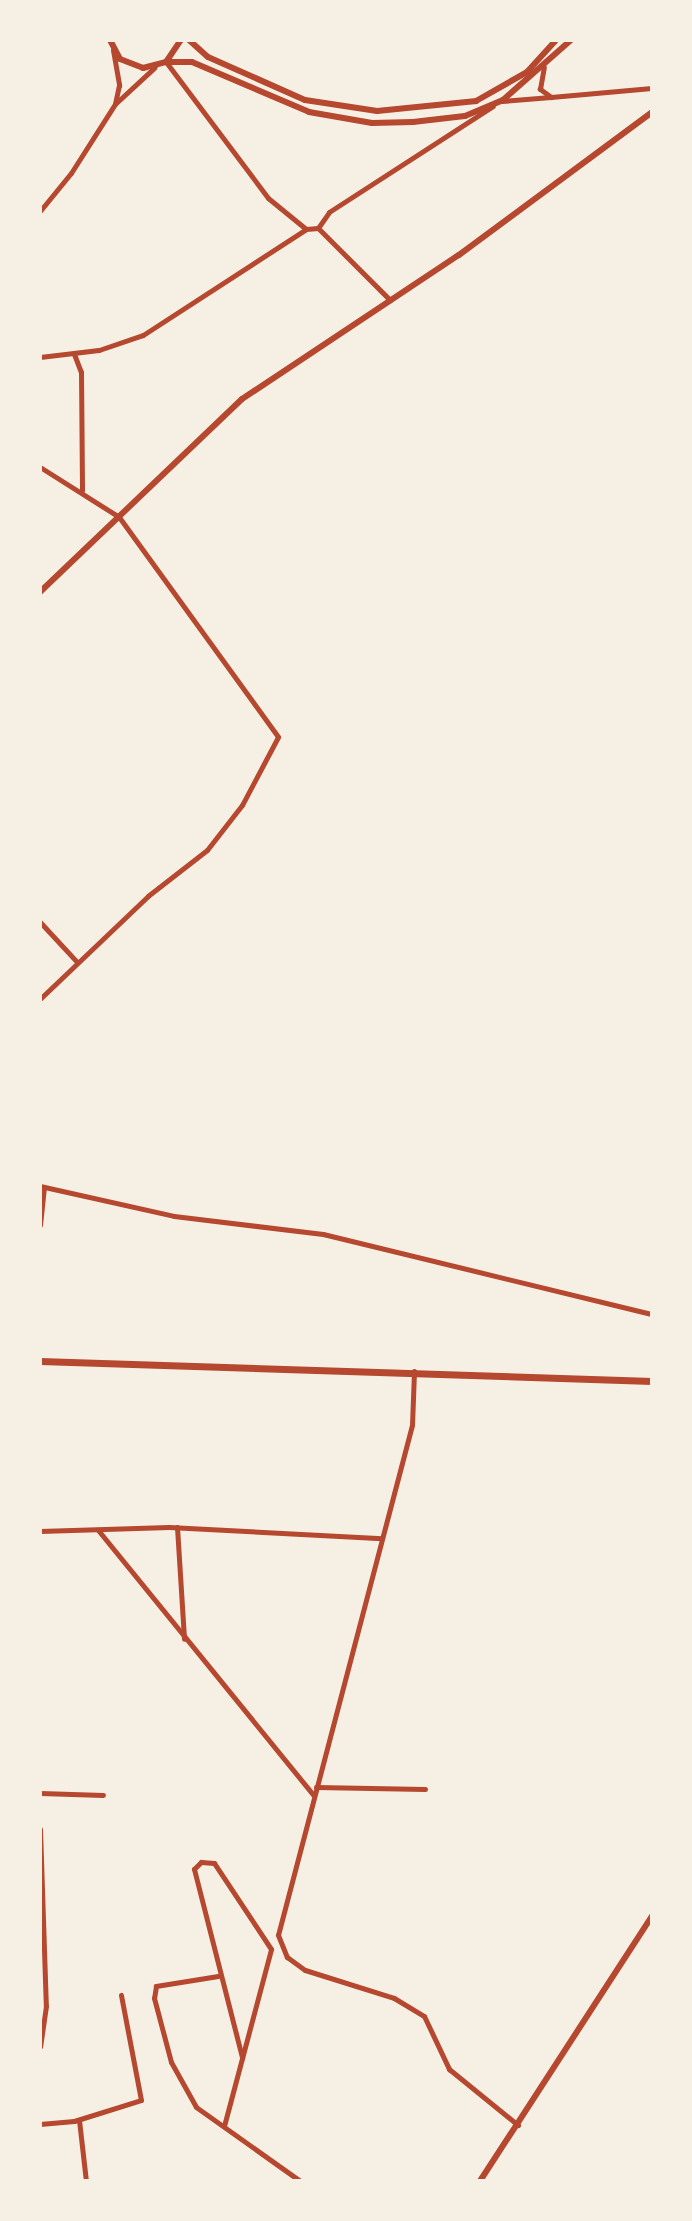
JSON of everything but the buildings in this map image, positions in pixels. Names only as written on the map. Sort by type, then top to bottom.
[{"type":"main road","points":[[40,1361],[415,1370],[652,1381]]},
{"type":"street","points":[[110,40],[119,85],[115,104]]},
{"type":"street","points":[[166,62],[181,40]]},
{"type":"street","points":[[189,40],[208,57],[305,100],[377,111],[476,101],[527,72],[556,40]]},
{"type":"street","points":[[318,228],[329,212],[503,100],[571,40]]},
{"type":"street","points":[[113,49],[131,65],[155,67]]},
{"type":"street","points":[[166,62],[268,198],[306,229]]},
{"type":"street","points":[[40,211],[71,173],[115,104],[155,67],[166,62],[192,62],[309,112],[372,123],[465,116],[503,100],[652,88]]},
{"type":"street","points":[[544,67],[540,89],[551,97]]},
{"type":"street","points":[[40,592],[242,399],[390,300],[652,113]]},
{"type":"street","points":[[40,357],[74,354],[143,335],[306,229],[318,228],[390,300]]},
{"type":"street","points":[[74,354],[81,372],[82,490]]},
{"type":"street","points":[[40,467],[82,490],[119,517],[278,737],[277,746],[207,850],[77,962],[40,999]]},
{"type":"street","points":[[40,922],[77,962]]},
{"type":"street","points":[[40,1225],[42,1186],[174,1216],[323,1234],[652,1314]]},
{"type":"street","points":[[415,1370],[412,1425],[278,1935],[283,1951],[305,1970],[394,1998],[424,2016],[449,2069],[518,2125]]},
{"type":"street","points":[[40,1531],[177,1527],[382,1538]]},
{"type":"street","points":[[177,1527],[184,1640]]},
{"type":"street","points":[[98,1530],[184,1640],[314,1796]]},
{"type":"street","points":[[316,1787],[425,1789]]},
{"type":"street","points":[[40,1793],[103,1795]]},
{"type":"street","points":[[40,1829],[43,2006],[40,2047]]},
{"type":"street","points":[[224,2126],[271,1949],[214,1863],[201,1862],[194,1869],[218,1976],[242,2058]]},
{"type":"street","points":[[480,2181],[652,1916]]},
{"type":"street","points":[[218,1976],[156,1986],[154,1998],[171,2062],[196,2107],[300,2181]]},
{"type":"street","points":[[40,2124],[79,2120],[141,2100],[121,1995]]},
{"type":"street","points":[[79,2120],[86,2181]]}]
